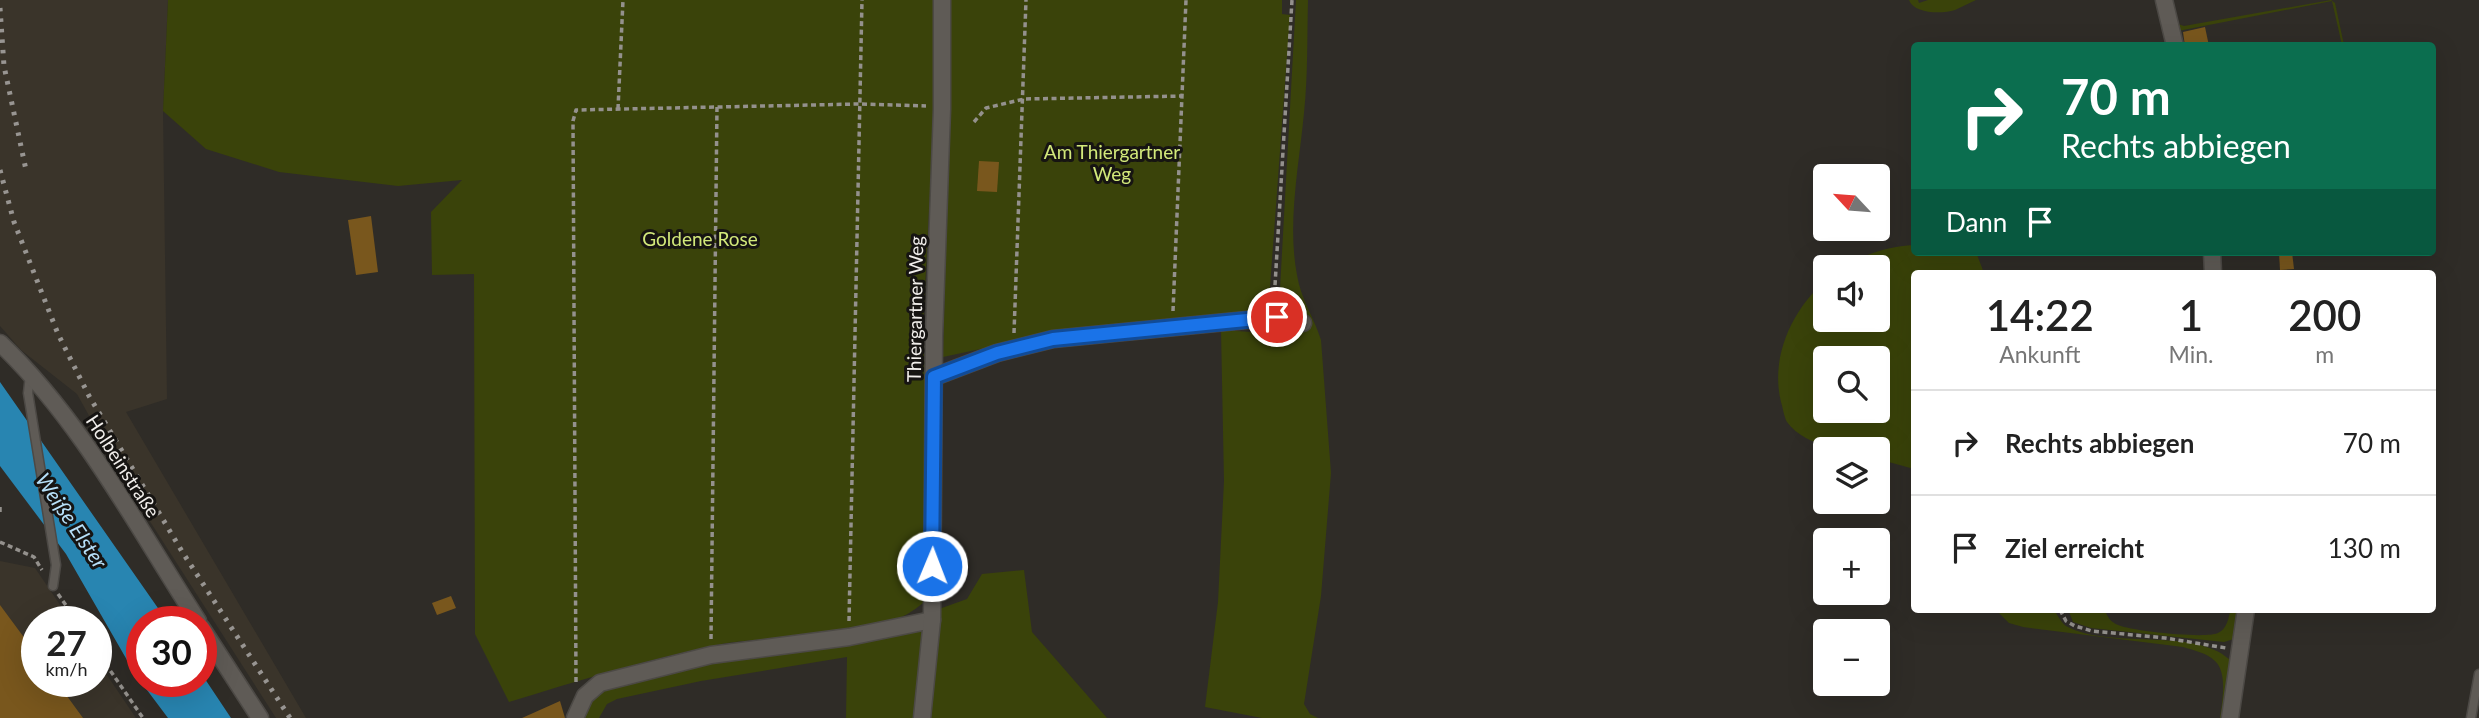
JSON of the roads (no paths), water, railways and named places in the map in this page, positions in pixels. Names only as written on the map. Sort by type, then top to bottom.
[{"type":"street","name":"Thiergartner Weg","points":[[922,718],[932,620],[942,0]]},
{"type":"street","points":[[2164,0],[2174,42]]},
{"type":"street","points":[[934,377],[1013,349],[1053,339],[1277,317],[1303,323]]},
{"type":"street","name":"Holbeinstraße","points":[[0,343],[30,372],[73,425],[188,606]]},
{"type":"street","points":[[2230,718],[2245,613]]},
{"type":"street","points":[[575,718],[585,696],[600,683],[711,655],[849,637],[932,620]]},
{"type":"street","points":[[217,652],[260,718]]},
{"type":"lane","points":[[30,372],[28,393],[56,565],[53,586]]},
{"type":"lane","points":[[2472,718],[2479,674]]},
{"type":"water","name":"Weiße Elster","points":[[0,382],[157,606],[126,606],[126,658],[112,634],[112,606],[96,606],[66,554],[0,466]]},
{"type":"water","points":[[152,697],[217,697],[231,718],[168,718]]},
{"type":"railway","points":[[0,8],[4,66],[26,170]]},
{"type":"railway","points":[[0,170],[14,222],[58,334],[89,396],[183,553],[290,718]]},
{"type":"park label","name":"Am Thiergartner Weg","points":[[1112,163]]},
{"type":"park label","name":"Goldene Rose","points":[[700,239]]}]
